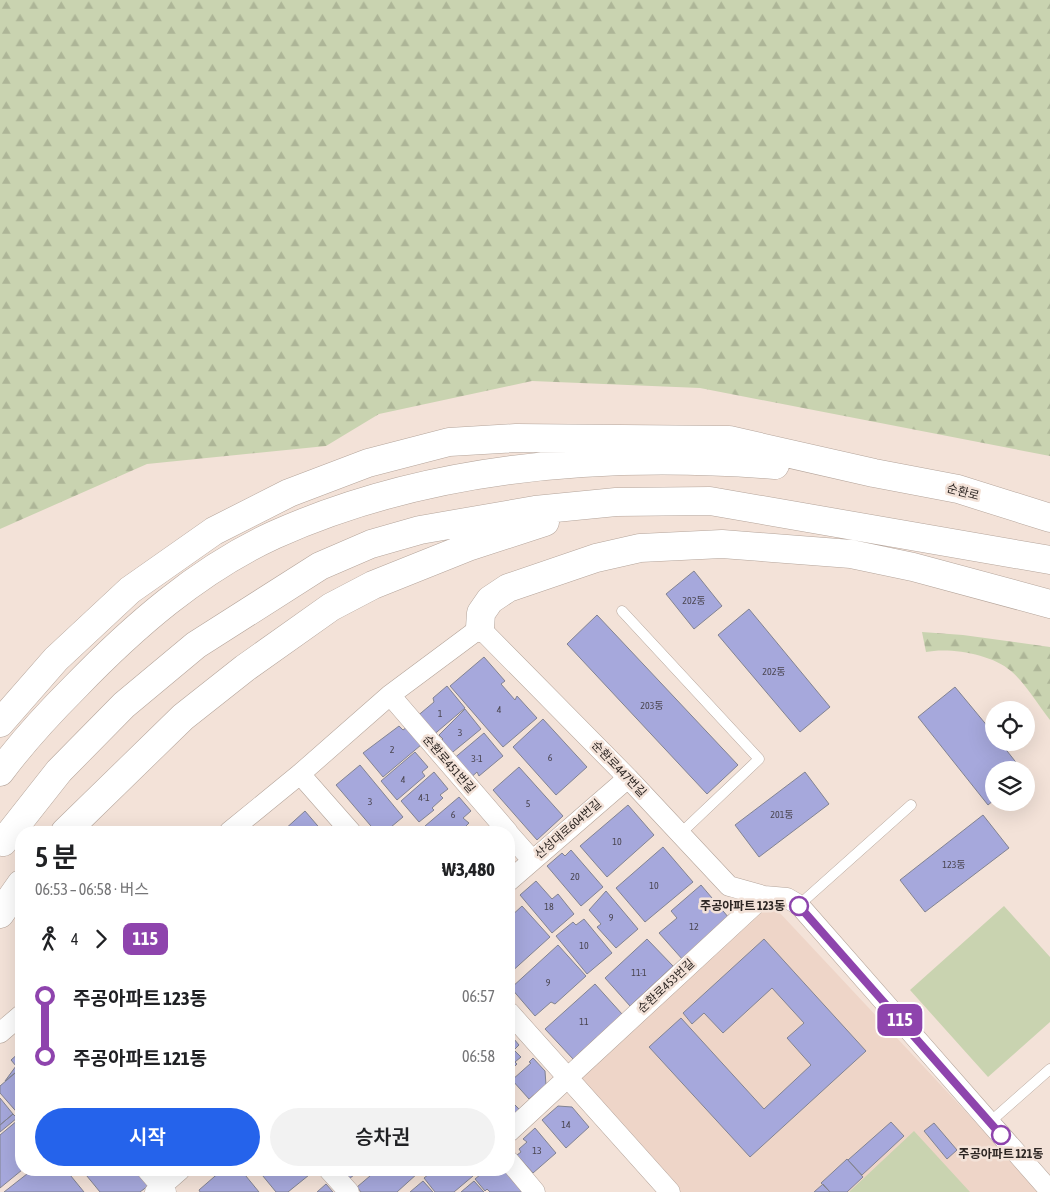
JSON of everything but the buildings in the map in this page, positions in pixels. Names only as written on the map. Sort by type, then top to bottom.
[{"type":"main road","points":[[0,723],[56,659],[130,590],[214,531],[289,494],[368,463],[449,442],[516,438],[729,440],[874,473]]},
{"type":"main road","points":[[0,772],[25,738],[97,665],[154,612],[211,571],[274,536],[349,507],[444,481],[534,467],[614,460],[702,459],[874,473]]},
{"type":"main road","name":"순환로","points":[[874,473],[958,489],[1050,518]]},
{"type":"main road","points":[[16,826],[59,771],[124,705],[196,645],[320,566],[371,544],[420,530],[535,510],[590,505],[710,501],[1050,560]]},
{"type":"main road","points":[[71,826],[182,717],[245,668],[331,607],[373,585],[434,560],[590,505]]},
{"type":"main road","points":[[480,628],[481,614],[490,600],[508,588],[596,558],[640,548],[722,544],[852,554],[913,567],[1050,604]]},
{"type":"main road","points":[[3,842],[15,827]]},
{"type":"main road","points":[[0,914],[15,893]]},
{"type":"street","points":[[236,826],[300,774],[390,695],[480,628]]},
{"type":"street","name":"순환로447번길","points":[[480,628],[628,778],[729,886],[764,896],[787,898],[799,906]]},
{"type":"street","name":"순환로451번길","points":[[390,695],[502,826]]},
{"type":"street","points":[[300,774],[346,826]]},
{"type":"street","name":"산성대로604번길","points":[[515,876],[628,778]]},
{"type":"street","name":"순환로451번길","points":[[515,841],[532,860]]},
{"type":"street","name":"순환로453번길","points":[[515,1126],[764,896]]},
{"type":"street","points":[[799,906],[1050,1191]]},
{"type":"street","points":[[515,1019],[670,1192]]},
{"type":"street","points":[[515,1168],[535,1192]]},
{"type":"street","points":[[151,1176],[161,1190],[174,1176]]},
{"type":"street","points":[[334,1176],[349,1192]]},
{"type":"lane","points":[[622,611],[759,759],[680,834]]},
{"type":"lane","points":[[799,906],[911,805]]},
{"type":"lane","points":[[990,1122],[1050,1069]]},
{"type":"shaded area","points":[[764,896],[1041,1192],[670,1192],[568,1076]]},
{"type":"green space","points":[[0,0],[1050,0],[1050,456],[700,388],[532,381],[379,414],[326,446],[147,464],[0,529]]},
{"type":"green space","points":[[922,632],[963,635],[1050,647],[1050,720],[1022,682],[1003,665],[970,653],[946,650],[926,652]]},
{"type":"green space","points":[[1004,906],[1050,957],[1050,1022],[988,1077],[910,990]]},
{"type":"green space","points":[[914,1131],[970,1192],[849,1192]]},
{"type":"bus line","name":"115","points":[[799,906],[1001,1135]]},
{"type":"place","name":"주공아파트 123동","points":[[799,906]]},
{"type":"place","name":"주공아파트 121동","points":[[1001,1135]]}]
